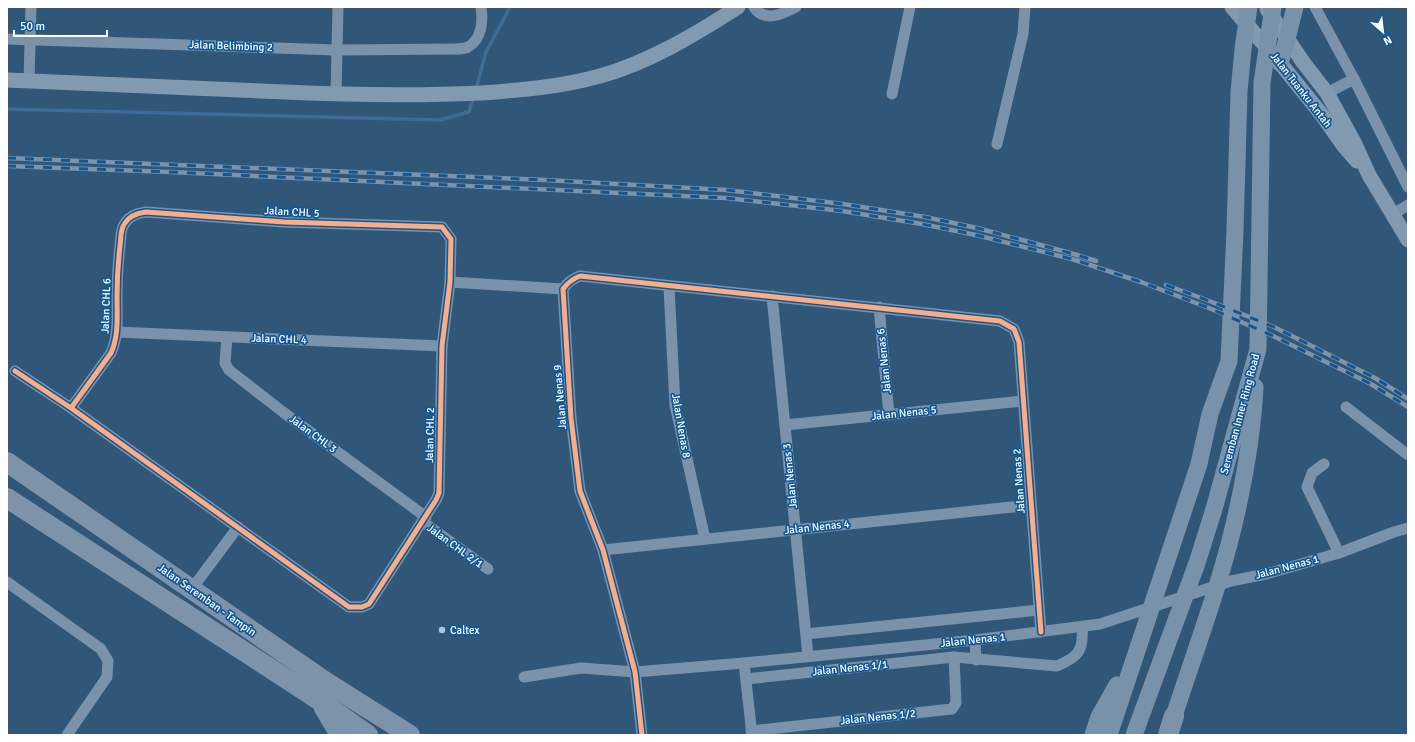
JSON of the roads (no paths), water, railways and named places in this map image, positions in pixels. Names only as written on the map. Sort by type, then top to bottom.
[{"type":"highway","name":"Jalan Seremban - Tampin","points":[[7,462],[326,682],[410,735]]},
{"type":"highway","name":"Jalan Seremban - Tampin","points":[[7,498],[319,700],[368,735]]},
{"type":"highway","points":[[319,700],[340,735]]},
{"type":"highway","points":[[1167,735],[1174,716]]},
{"type":"main road","points":[[7,80],[336,94],[394,95],[455,94],[541,88],[602,76],[671,46],[738,7]]},
{"type":"main road","name":"Jalan Tuanku Antah","points":[[1232,7],[1280,63],[1322,115],[1343,145],[1369,175]]},
{"type":"main road","points":[[1108,735],[1170,554],[1199,464],[1210,414],[1229,361],[1239,92],[1249,7]]},
{"type":"main road","name":"Jalan Tuanku Antah","points":[[1265,7],[1327,93],[1354,142],[1369,175],[1408,240]]},
{"type":"main road","name":"Seremban Inner Ring Road","points":[[1134,735],[1197,563],[1214,509],[1258,349],[1262,83],[1273,7]]},
{"type":"main road","points":[[1280,63],[1294,7]]},
{"type":"main road","points":[[1174,716],[1224,562],[1239,502],[1253,423],[1258,349]]},
{"type":"main road","points":[[1093,735],[1099,717],[1136,650]]},
{"type":"street","points":[[29,81],[31,7]]},
{"type":"street","points":[[336,94],[338,7]]},
{"type":"street","name":"Jalan Belimbing 2","points":[[7,38],[336,50],[455,50],[467,48],[474,42],[480,33],[482,24],[481,7]]},
{"type":"street","points":[[754,7],[757,12],[768,16],[784,13],[796,7]]},
{"type":"street","points":[[892,94],[910,7]]},
{"type":"street","points":[[997,144],[1023,34],[1025,7]]},
{"type":"street","points":[[1315,7],[1354,79],[1408,187]]},
{"type":"street","points":[[1327,93],[1354,79]]},
{"type":"street","points":[[1392,214],[1408,205]]},
{"type":"street","name":"Jalan CHL 5","points":[[129,218],[136,214],[146,212],[284,222],[442,227],[451,239]]},
{"type":"street","name":"Jalan CHL 6","points":[[71,408],[111,353],[114,345],[116,332],[118,272],[122,233],[124,224],[129,218]]},
{"type":"street","name":"Jalan CHL 2","points":[[238,527],[349,607],[362,607],[368,604],[424,519],[439,493],[442,346],[450,282],[451,239]]},
{"type":"street","points":[[450,282],[562,289],[568,282],[580,276],[669,287],[879,307]]},
{"type":"street","name":"Jalan Nenas 8","points":[[669,287],[675,405],[704,539]]},
{"type":"street","name":"Jalan Nenas 9","points":[[562,289],[571,418],[580,491],[603,550],[635,672],[642,735]]},
{"type":"street","name":"Jalan Nenas 3","points":[[772,296],[808,656]]},
{"type":"street","name":"Jalan Nenas 2","points":[[879,307],[1000,320],[1014,329],[1019,342],[1041,632]]},
{"type":"street","name":"Jalan Nenas 6","points":[[879,307],[889,415]]},
{"type":"street","name":"Jalan CHL 4","points":[[116,332],[442,346]]},
{"type":"street","name":"Jalan CHL 3","points":[[227,337],[225,363],[229,370],[424,519]]},
{"type":"street","points":[[15,371],[71,408],[238,527],[191,590]]},
{"type":"street","name":"Jalan Nenas 5","points":[[785,426],[1023,401]]},
{"type":"street","points":[[1346,407],[1408,455]]},
{"type":"street","points":[[1324,464],[1312,473],[1307,487],[1339,553]]},
{"type":"street","name":"Jalan Nenas 4","points":[[603,550],[1031,505]]},
{"type":"street","name":"Jalan CHL 2/1","points":[[424,519],[488,569]]},
{"type":"street","name":"Jalan Nenas 1","points":[[524,676],[581,668],[635,672],[744,663],[975,640],[1100,624],[1231,581],[1266,574],[1339,553],[1408,528]]},
{"type":"street","points":[[8,586],[101,649],[108,661],[107,677],[67,735]]},
{"type":"street","points":[[806,634],[1039,610]]},
{"type":"street","name":"Jalan Nenas 1/1","points":[[746,679],[954,657],[1057,666],[1067,662],[1078,654],[1082,647],[1082,627]]},
{"type":"street","points":[[975,640],[976,660]]},
{"type":"street","name":"Jalan Nenas 1/2","points":[[752,733],[952,709],[956,703],[954,657]]},
{"type":"street","points":[[744,663],[752,733]]},
{"type":"waterway","points":[[476,89],[486,52],[510,7]]},
{"type":"waterway","points":[[7,109],[440,120],[469,112],[473,97]]},
{"type":"railway","points":[[7,158],[546,180],[726,190],[843,204],[925,217],[977,228],[1096,261]]},
{"type":"railway","points":[[7,166],[171,172],[726,198],[842,211],[922,224],[976,235],[1072,259],[1141,282],[1209,308],[1271,335],[1371,384],[1408,407]]},
{"type":"railway","points":[[1166,285],[1274,327],[1375,378],[1408,399]]},
{"type":"place","name":"Caltex","points":[[442,630]]}]
